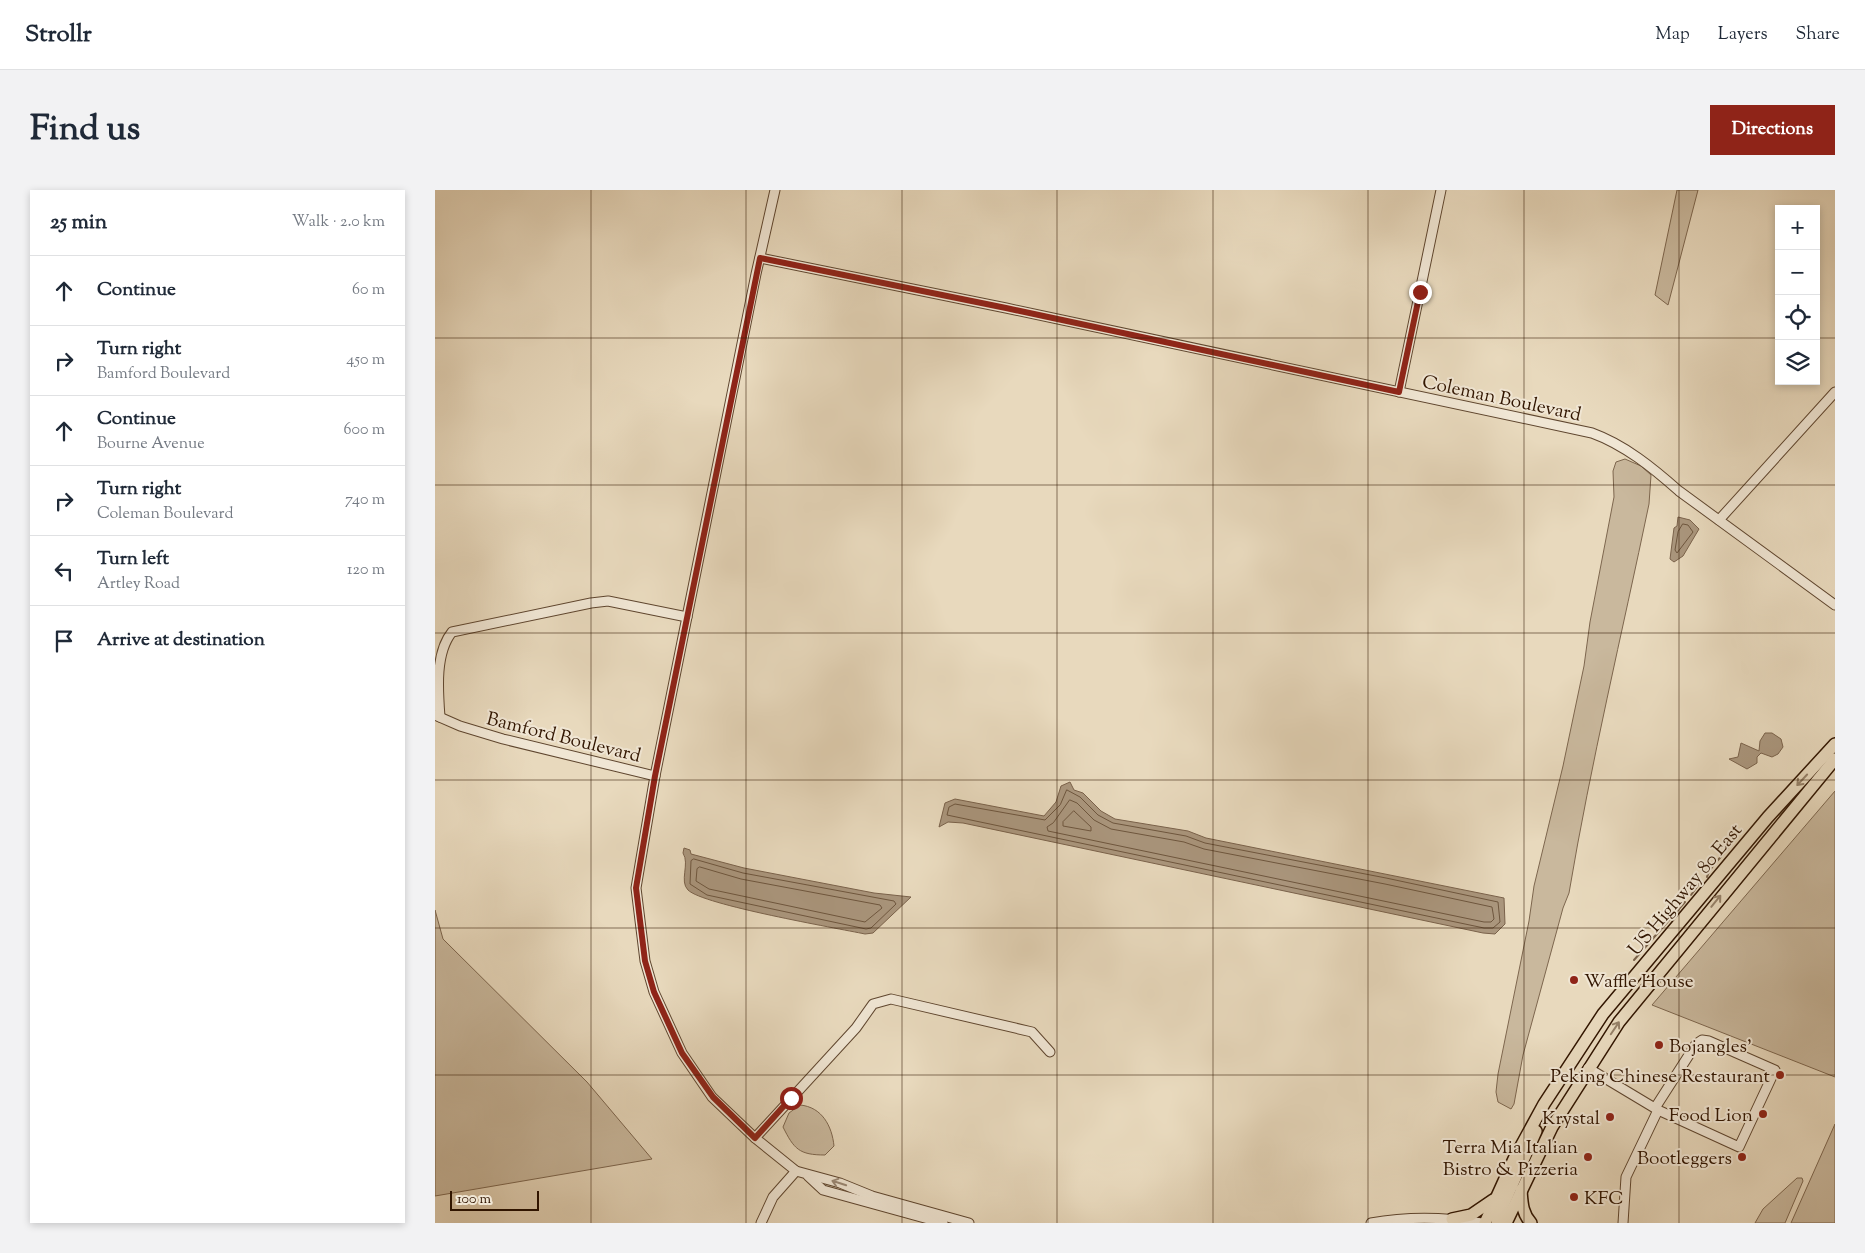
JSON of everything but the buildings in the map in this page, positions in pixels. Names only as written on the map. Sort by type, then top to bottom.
[{"type":"main road","name":"US Highway 80 East","points":[[1483,1223],[1514,1159],[1551,1092],[1603,1014],[1645,961],[1768,817],[1835,744]]},
{"type":"main road","name":"US Highway 80 East","points":[[1506,1223],[1521,1188],[1552,1127],[1619,1022],[1835,759]]},
{"type":"main road","points":[[1497,1223],[1497,1219],[1528,1151],[1551,1092]]},
{"type":"main road","points":[[1521,1188],[1522,1206],[1525,1215],[1531,1223]]},
{"type":"main road","points":[[1452,1218],[1476,1213],[1496,1198]]},
{"type":"street","points":[[655,776],[775,190]]},
{"type":"street","points":[[1399,392],[1441,190]]},
{"type":"street","name":"Coleman Boulevard","points":[[760,258],[1006,308],[1535,420],[1601,436],[1623,448],[1656,471],[1835,605]]},
{"type":"street","points":[[1719,520],[1835,392]]},
{"type":"street","points":[[438,716],[439,656],[445,638],[452,632],[591,602],[609,601],[687,617]]},
{"type":"street","name":"Bamford Boulevard","points":[[438,716],[460,726],[503,739],[655,776],[636,888],[645,961],[654,992],[682,1053],[713,1097],[755,1138],[797,1171],[840,1183],[873,1196],[969,1223]]},
{"type":"street","points":[[755,1138],[856,1028],[873,1004],[881,1000],[891,999],[1032,1032],[1049,1052]]},
{"type":"street","points":[[1588,1068],[1657,1109],[1739,1147],[1775,1070],[1709,1041],[1702,1040],[1696,1044],[1657,1109],[1626,1177],[1623,1223]]},
{"type":"street","points":[[761,1223],[773,1197],[797,1171]]},
{"type":"street","name":"Bamford Boulevard","points":[[806,1174],[823,1190],[943,1223]]},
{"type":"street","points":[[1371,1223],[1417,1217],[1452,1218],[1483,1223]]},
{"type":"shaded area","points":[[1677,190],[1698,190],[1668,305],[1655,295]]},
{"type":"shaded area","points":[[1625,459],[1641,466],[1651,475],[1649,504],[1597,747],[1569,893],[1563,908],[1523,1055],[1514,1104],[1511,1109],[1498,1102],[1496,1092],[1498,1074],[1529,921],[1534,886],[1563,766],[1584,666],[1590,622],[1614,497],[1613,471],[1616,462]]},
{"type":"shaded area","points":[[1835,791],[1835,1077],[1652,1005]]},
{"type":"shaded area","points":[[435,910],[443,939],[587,1082],[652,1159],[435,1196]]},
{"type":"shaded area","points":[[800,1105],[814,1109],[820,1114],[831,1131],[834,1146],[825,1155],[809,1154],[798,1149],[794,1146],[783,1127],[789,1113]]},
{"type":"shaded area","points":[[1835,1124],[1835,1223],[1791,1223]]},
{"type":"shaded area","points":[[1797,1178],[1802,1178],[1803,1181],[1785,1223],[1755,1223],[1763,1209]]},
{"type":"water","points":[[1678,517],[1690,520],[1699,529],[1683,556],[1674,562],[1670,559],[1674,528],[1677,526]]},
{"type":"water","points":[[1765,733],[1772,733],[1781,739],[1783,747],[1778,754],[1772,757],[1761,753],[1757,757],[1757,763],[1747,769],[1729,759],[1738,757],[1741,743],[1759,751],[1760,741]]},
{"type":"water","points":[[1070,782],[1074,790],[1083,793],[1101,811],[1115,819],[1188,831],[1206,838],[1504,898],[1505,924],[1495,934],[1483,933],[963,823],[948,822],[939,827],[945,803],[955,799],[1044,816],[1056,802],[1061,786]]},
{"type":"water","points":[[684,848],[690,850],[691,854],[744,868],[874,893],[911,897],[873,933],[865,934],[743,909],[699,896],[688,890],[684,882]]},
{"type":"waterway","points":[[1707,877],[1731,840]]},
{"type":"waterway","points":[[1691,895],[1699,884]]},
{"type":"waterway","points":[[1634,960],[1685,902]]},
{"type":"place","name":"Waffle House","points":[[1574,980]]},
{"type":"place","name":"Bojangles'","points":[[1659,1045]]},
{"type":"place","name":"Peking Chinese Restaurant","points":[[1780,1075]]},
{"type":"place","name":"Food Lion","points":[[1763,1114]]},
{"type":"place","name":"Krystal","points":[[1610,1117]]},
{"type":"place","name":"Terra Mia Italian Bistro & Pizzeria","points":[[1588,1157]]},
{"type":"place","name":"Bootleggers","points":[[1742,1157]]},
{"type":"place","name":"KFC","points":[[1574,1197]]},
{"type":"route","points":[[791,1098],[755,1138],[713,1097],[682,1053],[654,992],[645,961],[636,888],[655,776],[760,258],[1006,308],[1399,392],[1420,292]]}]
